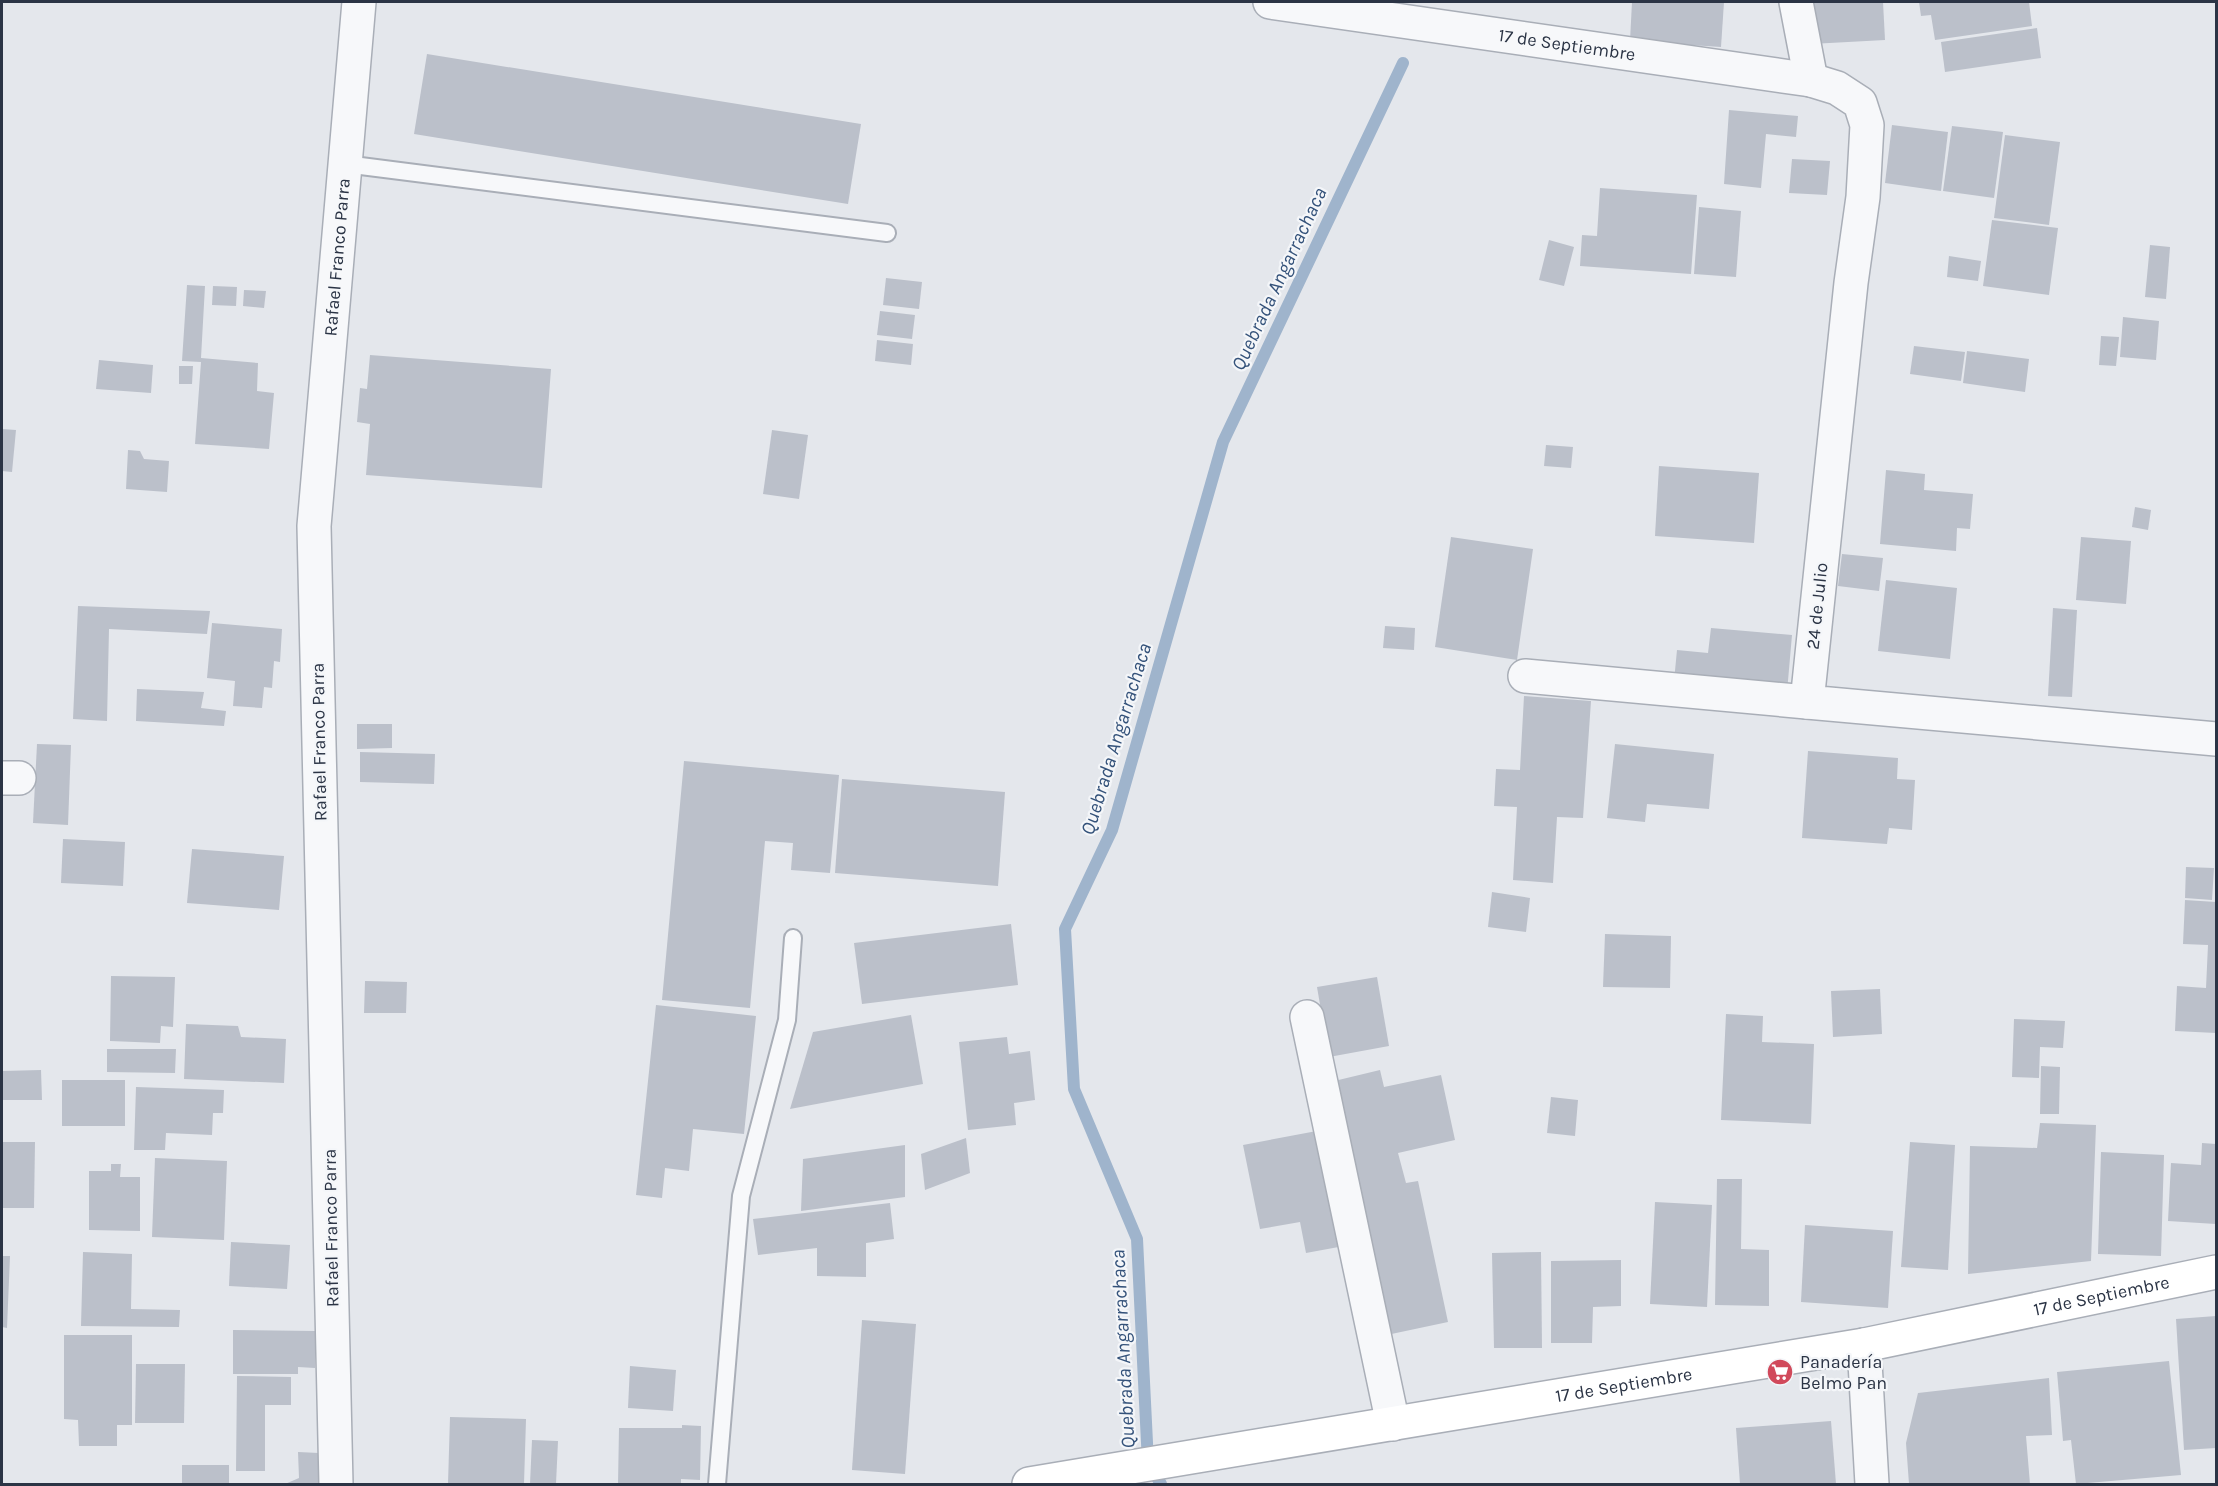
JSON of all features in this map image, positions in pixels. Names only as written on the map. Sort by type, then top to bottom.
[{"type":"street","name":"Rafael Franco Parra","points":[[336,1485],[315,526],[359,2]]},
{"type":"street","name":"17 de Septiembre","points":[[1270,2],[1811,80],[1837,88],[1860,103]]},
{"type":"street","points":[[1796,2],[1811,80]]},
{"type":"street","name":"24 de Julio","points":[[1807,702],[1851,283],[1863,197],[1867,125],[1860,103]]},
{"type":"street","points":[[1525,676],[2217,739]]},
{"type":"street","points":[[1307,1017],[1393,1424]]},
{"type":"street","name":"17 de Septiembre","points":[[1029,1485],[1864,1345],[2217,1272]]},
{"type":"street","points":[[1864,1345],[1872,1485]]},
{"type":"lane","points":[[345,164],[887,233]]},
{"type":"lane","points":[[717,1485],[741,1196],[787,1020],[793,938]]},
{"type":"building","points":[[1632,2],[1724,2],[1721,47],[1630,41]]},
{"type":"building","points":[[1809,2],[1883,2],[1885,40],[1811,44]]},
{"type":"building","points":[[1919,2],[2029,2],[2032,26],[1935,40],[1931,15],[1921,16]]},
{"type":"building","points":[[2037,28],[2041,58],[1945,72],[1941,42]]},
{"type":"building","points":[[427,54],[861,124],[848,204],[414,134]]},
{"type":"building","points":[[1729,110],[1798,116],[1796,137],[1766,134],[1761,188],[1724,184]]},
{"type":"building","points":[[1892,125],[1948,132],[1941,191],[1885,183]]},
{"type":"building","points":[[1952,126],[2003,132],[1994,198],[1943,191]]},
{"type":"building","points":[[2005,135],[2060,142],[2049,225],[1994,218]]},
{"type":"building","points":[[1792,159],[1830,161],[1827,195],[1789,193]]},
{"type":"building","points":[[1600,188],[1697,195],[1691,274],[1580,266],[1582,235],[1597,236]]},
{"type":"building","points":[[1699,207],[1741,211],[1736,277],[1694,274]]},
{"type":"building","points":[[1992,220],[2058,228],[2049,295],[1983,286]]},
{"type":"building","points":[[1549,240],[1574,247],[1564,286],[1539,280]]},
{"type":"building","points":[[2150,245],[2170,247],[2166,299],[2145,297]]},
{"type":"building","points":[[1949,256],[1981,261],[1978,281],[1947,277]]},
{"type":"building","points":[[886,278],[922,282],[919,309],[883,305]]},
{"type":"building","points":[[187,285],[205,286],[201,358],[258,363],[257,391],[274,393],[269,449],[195,444],[201,362],[182,361]]},
{"type":"building","points":[[213,286],[237,287],[236,306],[212,305]]},
{"type":"building","points":[[244,290],[266,291],[264,308],[243,306]]},
{"type":"building","points":[[880,311],[915,315],[912,339],[877,335]]},
{"type":"building","points":[[2123,317],[2159,321],[2156,360],[2120,357]]},
{"type":"building","points":[[2101,336],[2119,337],[2116,366],[2099,365]]},
{"type":"building","points":[[877,340],[913,344],[911,365],[875,361]]},
{"type":"building","points":[[1914,346],[1965,352],[1961,381],[1910,374]]},
{"type":"building","points":[[1967,351],[2029,359],[2025,392],[1963,383]]},
{"type":"building","points":[[370,355],[551,369],[542,488],[366,475],[370,424],[357,422],[360,388],[367,389]]},
{"type":"building","points":[[99,360],[153,365],[151,393],[96,389]]},
{"type":"building","points":[[179,366],[193,366],[192,384],[179,384]]},
{"type":"building","points":[[2,429],[16,430],[12,472],[2,471]]},
{"type":"building","points":[[772,430],[808,435],[799,499],[763,494]]},
{"type":"building","points":[[1546,445],[1573,447],[1571,468],[1544,466]]},
{"type":"building","points":[[128,450],[140,451],[144,459],[169,461],[167,492],[126,489]]},
{"type":"building","points":[[1659,466],[1759,473],[1754,543],[1655,536]]},
{"type":"building","points":[[1886,470],[1925,474],[1924,490],[1973,494],[1970,529],[1957,528],[1956,551],[1880,544]]},
{"type":"building","points":[[2135,507],[2151,510],[2148,530],[2132,527]]},
{"type":"building","points":[[1451,537],[1533,549],[1517,660],[1435,647]]},
{"type":"building","points":[[2081,537],[2131,541],[2126,604],[2076,600]]},
{"type":"building","points":[[1842,554],[1883,558],[1879,591],[1838,586]]},
{"type":"building","points":[[1886,580],[1957,588],[1950,659],[1878,651]]},
{"type":"building","points":[[78,606],[210,611],[207,634],[109,629],[107,721],[73,719]]},
{"type":"building","points":[[2053,608],[2077,610],[2072,697],[2048,696]]},
{"type":"building","points":[[212,623],[282,629],[280,662],[274,661],[272,688],[264,687],[262,708],[233,706],[235,681],[207,678]]},
{"type":"building","points":[[1385,626],[1415,628],[1414,650],[1383,648]]},
{"type":"building","points":[[1711,628],[1792,635],[1787,692],[1674,681],[1677,650],[1708,653]]},
{"type":"building","points":[[137,689],[204,692],[201,708],[226,711],[224,726],[136,721]]},
{"type":"building","points":[[1524,696],[1591,701],[1583,818],[1557,817],[1553,883],[1513,880],[1517,807],[1494,806],[1496,769],[1520,770]]},
{"type":"building","points":[[357,724],[392,724],[392,748],[357,749]]},
{"type":"building","points":[[37,744],[71,745],[68,825],[33,823]]},
{"type":"building","points":[[1615,744],[1714,754],[1709,809],[1647,804],[1645,822],[1607,818]]},
{"type":"building","points":[[1808,751],[1898,758],[1897,779],[1915,780],[1912,830],[1889,828],[1887,844],[1802,838]]},
{"type":"building","points":[[360,752],[435,754],[434,784],[360,782]]},
{"type":"building","points":[[684,761],[839,775],[830,873],[791,870],[793,843],[765,841],[750,1008],[662,1000]]},
{"type":"building","points":[[842,779],[1005,792],[998,886],[835,873]]},
{"type":"building","points":[[63,839],[125,842],[123,886],[61,883]]},
{"type":"building","points":[[192,849],[284,856],[279,910],[187,903]]},
{"type":"building","points":[[2186,867],[2214,868],[2212,900],[2185,898]]},
{"type":"building","points":[[1492,892],[1530,898],[1526,932],[1488,927]]},
{"type":"building","points":[[2185,900],[2216,902],[2216,1033],[2175,1031],[2177,986],[2206,988],[2208,945],[2183,944]]},
{"type":"building","points":[[1011,924],[1018,985],[862,1004],[854,943]]},
{"type":"building","points":[[1605,934],[1671,936],[1670,988],[1603,987]]},
{"type":"building","points":[[111,976],[175,977],[173,1027],[161,1026],[160,1043],[110,1041]]},
{"type":"building","points":[[1377,977],[1389,1046],[1329,1057],[1317,987]]},
{"type":"building","points":[[365,981],[407,982],[406,1013],[364,1013]]},
{"type":"building","points":[[1880,989],[1882,1034],[1833,1037],[1831,991]]},
{"type":"building","points":[[656,1005],[756,1016],[744,1134],[693,1129],[689,1171],[665,1168],[662,1198],[636,1195]]},
{"type":"building","points":[[1726,1014],[1763,1016],[1762,1042],[1814,1044],[1811,1124],[1721,1120]]},
{"type":"building","points":[[911,1015],[923,1084],[790,1109],[813,1032]]},
{"type":"building","points":[[2014,1019],[2065,1021],[2063,1048],[2040,1047],[2039,1078],[2012,1077]]},
{"type":"building","points":[[186,1024],[238,1026],[241,1037],[286,1039],[284,1083],[184,1079]]},
{"type":"building","points":[[1007,1037],[1009,1054],[1030,1051],[1035,1100],[1014,1103],[1016,1125],[968,1130],[959,1042]]},
{"type":"building","points":[[107,1049],[176,1049],[175,1073],[107,1072]]},
{"type":"building","points":[[2041,1066],[2060,1067],[2059,1114],[2040,1114]]},
{"type":"building","points":[[41,1070],[42,1100],[2,1100],[2,1071]]},
{"type":"building","points":[[1380,1070],[1384,1087],[1441,1075],[1455,1140],[1398,1153],[1406,1183],[1418,1181],[1448,1322],[1382,1336],[1326,1083]]},
{"type":"building","points":[[62,1080],[125,1080],[125,1126],[62,1126]]},
{"type":"building","points":[[136,1087],[224,1090],[223,1113],[213,1113],[212,1135],[166,1133],[165,1150],[134,1150]]},
{"type":"building","points":[[1551,1097],[1578,1100],[1575,1136],[1547,1133]]},
{"type":"building","points":[[2040,1123],[2096,1125],[2091,1261],[1968,1274],[1970,1146],[2037,1148]]},
{"type":"building","points":[[1322,1130],[1344,1246],[1306,1253],[1300,1222],[1260,1229],[1243,1145]]},
{"type":"building","points":[[966,1138],[970,1173],[925,1190],[921,1154]]},
{"type":"building","points":[[2,1142],[35,1142],[34,1208],[2,1208]]},
{"type":"building","points":[[1910,1142],[1955,1145],[1948,1270],[1901,1267]]},
{"type":"building","points":[[2202,1143],[2216,1144],[2216,1224],[2168,1221],[2171,1163],[2201,1165]]},
{"type":"building","points":[[905,1145],[905,1197],[801,1211],[803,1159]]},
{"type":"building","points":[[2101,1152],[2164,1155],[2161,1256],[2098,1254]]},
{"type":"building","points":[[155,1158],[227,1161],[224,1240],[152,1237]]},
{"type":"building","points":[[111,1164],[121,1164],[120,1177],[140,1177],[140,1231],[89,1230],[89,1171],[111,1171]]},
{"type":"building","points":[[1717,1179],[1742,1179],[1741,1249],[1769,1250],[1769,1306],[1715,1305]]},
{"type":"building","points":[[1655,1202],[1712,1205],[1707,1307],[1650,1304]]},
{"type":"building","points":[[890,1203],[894,1239],[866,1243],[866,1277],[817,1276],[817,1248],[758,1255],[753,1219]]},
{"type":"building","points":[[1805,1225],[1893,1231],[1888,1308],[1801,1302]]},
{"type":"building","points":[[231,1242],[290,1245],[287,1289],[229,1286]]},
{"type":"building","points":[[83,1252],[132,1254],[131,1309],[180,1310],[179,1327],[81,1326]]},
{"type":"building","points":[[1541,1252],[1542,1348],[1494,1348],[1492,1253]]},
{"type":"building","points":[[2,1256],[10,1256],[7,1328],[2,1327]]},
{"type":"building","points":[[1621,1260],[1621,1306],[1593,1307],[1592,1343],[1551,1343],[1551,1261]]},
{"type":"building","points":[[2216,1316],[2216,1448],[2184,1450],[2176,1319]]},
{"type":"building","points":[[862,1320],[916,1324],[905,1474],[852,1470]]},
{"type":"building","points":[[233,1330],[315,1331],[315,1368],[298,1367],[298,1374],[233,1374]]},
{"type":"building","points":[[64,1335],[132,1335],[132,1425],[117,1425],[117,1446],[79,1446],[78,1420],[64,1419]]},
{"type":"building","points":[[2169,1361],[2181,1475],[2076,1484],[2071,1440],[2063,1441],[2057,1372]]},
{"type":"building","points":[[136,1364],[185,1364],[184,1423],[135,1423]]},
{"type":"building","points":[[630,1366],[676,1370],[673,1411],[628,1408]]},
{"type":"building","points":[[237,1376],[291,1377],[291,1405],[265,1405],[265,1471],[236,1471]]},
{"type":"building","points":[[2049,1378],[2052,1435],[2026,1436],[2030,1484],[1909,1484],[1906,1443],[1918,1393]]},
{"type":"building","points":[[450,1417],[526,1419],[524,1484],[448,1484]]},
{"type":"building","points":[[1831,1421],[1836,1484],[1740,1484],[1736,1428]]},
{"type":"building","points":[[682,1425],[701,1426],[700,1480],[681,1479],[681,1484],[618,1484],[619,1428],[682,1428]]},
{"type":"building","points":[[532,1440],[558,1441],[556,1484],[530,1484]]},
{"type":"building","points":[[298,1452],[319,1453],[320,1484],[285,1484],[299,1478]]},
{"type":"building","points":[[182,1465],[229,1465],[229,1484],[182,1484]]},
{"type":"waterway","name":"Quebrada Angarrachaca","points":[[1161,1484],[1148,1463],[1137,1239],[1074,1089],[1065,929],[1112,830],[1223,442],[1403,63]]},
{"type":"place","name":"Panadería Belmo Pan","points":[[1780,1372]]}]
